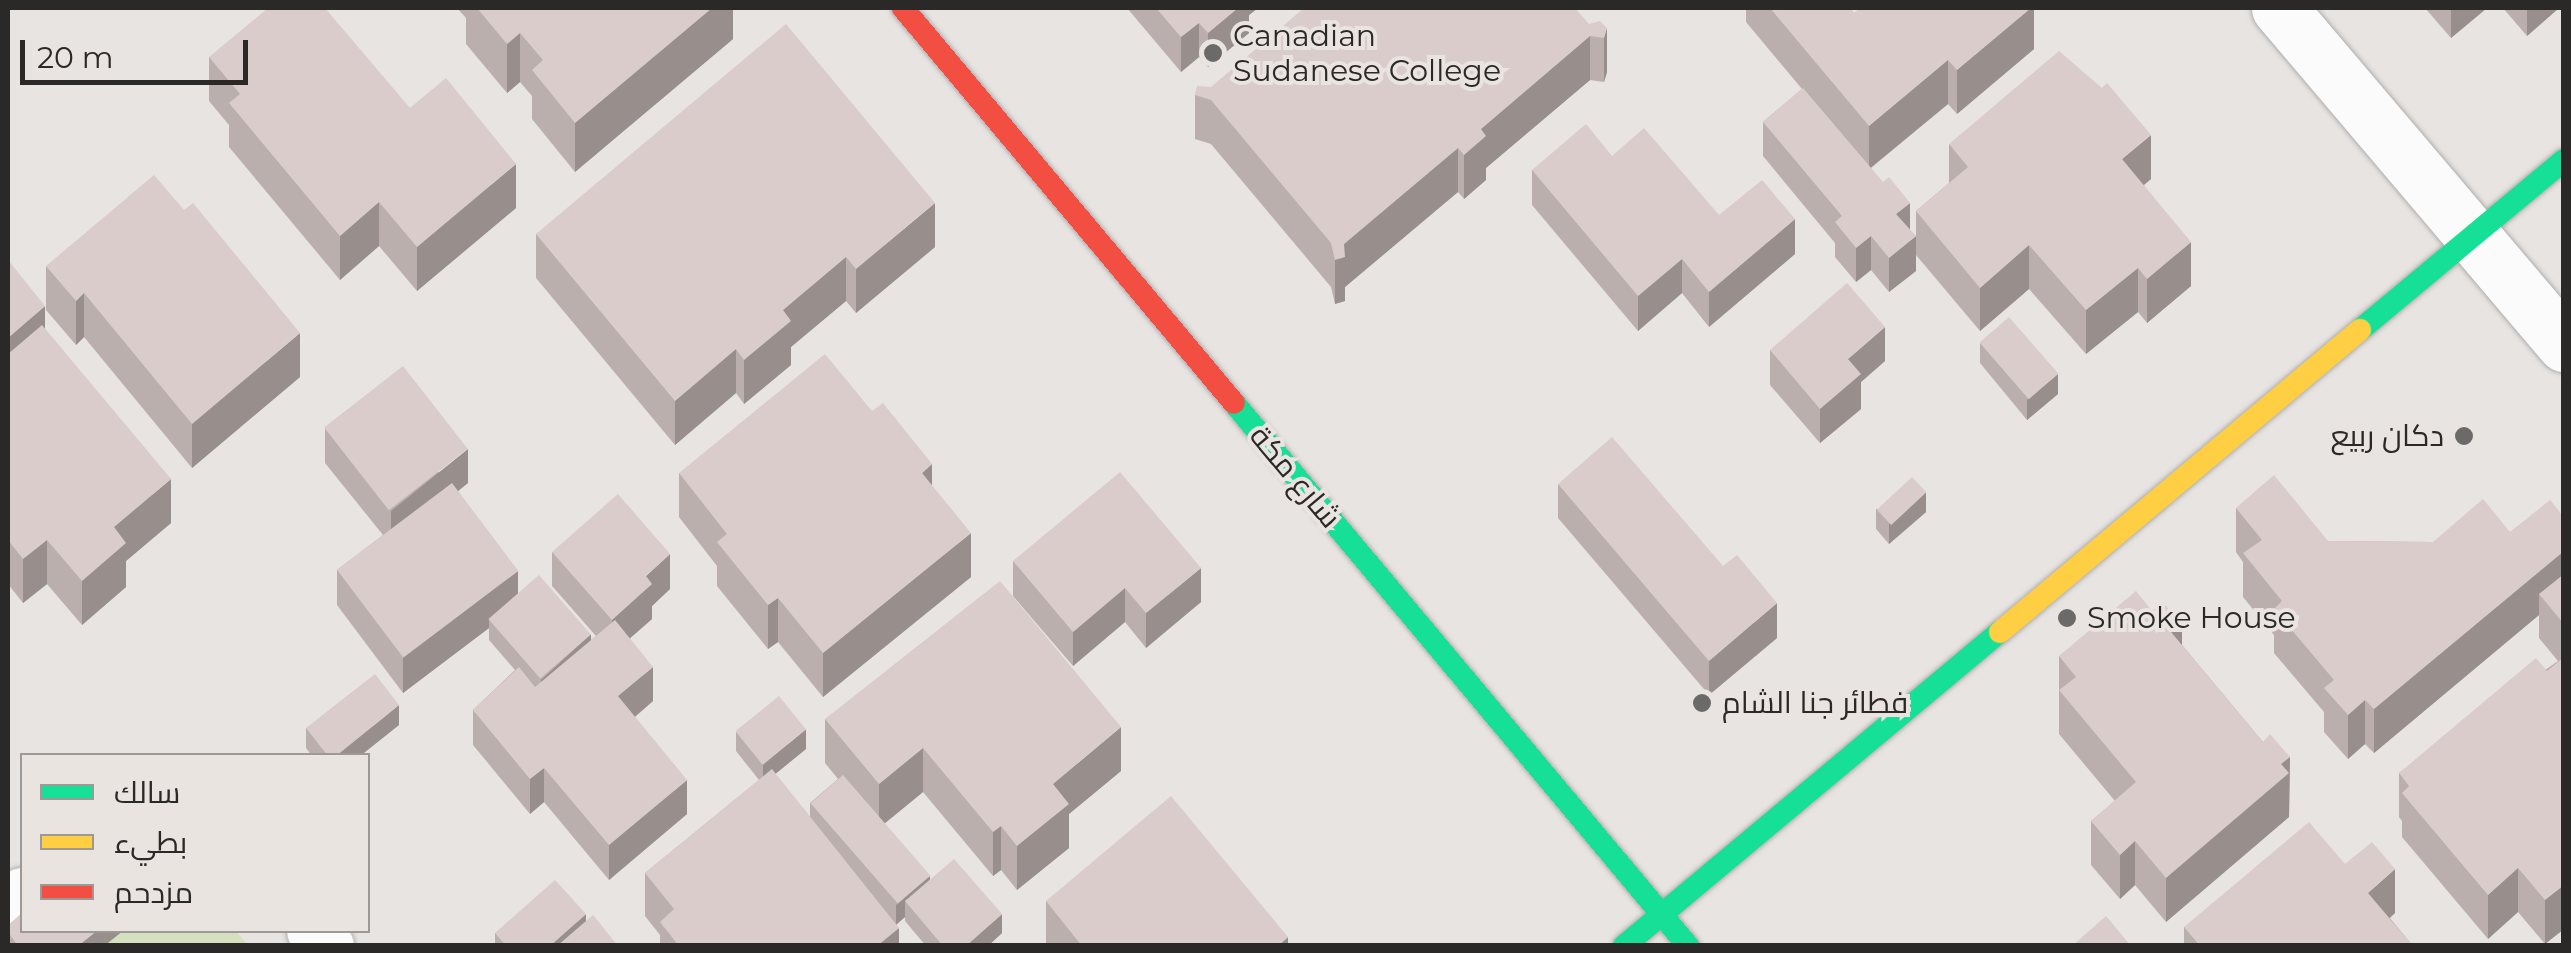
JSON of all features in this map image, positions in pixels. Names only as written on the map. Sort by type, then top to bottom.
[{"type":"street","name":"شارع مكة","points":[[903,8],[1688,946]]},
{"type":"street","points":[[2279,8],[2564,344]]},
{"type":"street","points":[[1624,946],[2564,160]]},
{"type":"green space","points":[[20,931],[238,933],[248,945],[8,946],[8,936]]},
{"type":"building","points":[[268,8],[325,8],[410,108],[446,78],[516,164],[417,247],[379,202],[340,236],[229,103],[240,94],[209,57]]},
{"type":"building","points":[[477,8],[712,8],[575,123],[532,70],[543,60],[520,33],[507,44]]},
{"type":"building","points":[[1156,8],[1238,8],[1208,33],[1199,23],[1181,37]]},
{"type":"building","points":[[1304,8],[1575,8],[1589,24],[1600,21],[1607,28],[1604,38],[1590,36],[1481,129],[1486,136],[1464,155],[1458,148],[1344,244],[1345,257],[1335,260],[1331,243],[1211,100],[1195,95],[1197,86],[1211,87]]},
{"type":"building","points":[[1770,8],[1850,8],[1854,13],[1860,8],[2031,8],[1957,70],[1948,60],[1869,126]]},
{"type":"building","points":[[786,24],[935,203],[856,269],[846,257],[783,310],[791,321],[744,360],[736,349],[675,401],[536,234]]},
{"type":"building","points":[[2059,51],[2102,88],[2107,83],[2151,135],[2122,159],[2191,242],[2147,279],[2138,268],[2086,310],[2029,245],[1980,288],[1916,211],[1968,167],[1949,144]]},
{"type":"building","points":[[1803,88],[1883,182],[1889,177],[1910,203],[1896,214],[1916,236],[1889,258],[1871,236],[1856,248],[1835,222],[1842,216],[1763,122]]},
{"type":"building","points":[[1586,124],[1612,156],[1644,128],[1719,215],[1762,180],[1795,219],[1709,292],[1682,259],[1638,296],[1532,170]]},
{"type":"building","points":[[154,175],[184,210],[193,203],[300,333],[192,424],[84,293],[76,301],[46,266]]},
{"type":"building","points":[[8,260],[45,306],[8,338]]},
{"type":"building","points":[[1847,283],[1885,327],[1848,359],[1861,374],[1820,409],[1770,350]]},
{"type":"building","points":[[2009,317],[2058,374],[2029,399],[1980,343]]},
{"type":"building","points":[[42,325],[171,479],[114,527],[126,543],[82,581],[47,540],[23,559],[8,540],[8,354]]},
{"type":"building","points":[[825,354],[872,411],[883,403],[932,464],[922,473],[971,533],[823,653],[778,598],[768,605],[717,542],[727,534],[679,473]]},
{"type":"building","points":[[403,366],[468,449],[389,510],[324,428]]},
{"type":"building","points":[[1612,437],[1723,566],[1737,555],[1777,603],[1709,661],[1558,484]]},
{"type":"building","points":[[1120,472],[1201,568],[1146,613],[1125,588],[1073,632],[1013,561]]},
{"type":"building","points":[[2274,475],[2328,541],[2433,542],[2483,499],[2510,532],[2550,500],[2564,517],[2564,551],[2374,709],[2365,700],[2348,715],[2324,688],[2334,680],[2274,609],[2282,601],[2243,553],[2262,540],[2236,508]]},
{"type":"building","points":[[1912,477],[1926,492],[1891,525],[1877,510]]},
{"type":"building","points":[[452,483],[518,571],[403,658],[337,570]]},
{"type":"building","points":[[618,494],[670,554],[646,576],[652,584],[612,620],[552,552]]},
{"type":"building","points":[[2564,574],[2564,624],[2539,594]]},
{"type":"building","points":[[539,575],[591,635],[540,679],[488,619]]},
{"type":"building","points":[[1000,581],[1121,727],[1053,784],[1069,804],[1017,846],[1001,826],[993,832],[923,748],[879,784],[825,719]]},
{"type":"building","points":[[2136,591],[2152,611],[2163,603],[2182,623],[2171,632],[2263,742],[2270,734],[2290,757],[2281,764],[2289,773],[2166,878],[2135,841],[2120,855],[2091,821],[2136,782],[2059,690],[2076,677],[2059,656]]},
{"type":"building","points":[[615,620],[653,667],[618,696],[687,780],[609,845],[544,768],[530,779],[473,710],[519,667],[535,687]]},
{"type":"building","points":[[2564,657],[2564,885],[2545,900],[2518,868],[2488,895],[2402,793],[2409,786],[2399,773],[2536,658],[2547,671]]},
{"type":"building","points":[[375,674],[399,705],[340,753],[326,753],[306,728]]},
{"type":"building","points":[[779,696],[806,729],[763,765],[735,731]]},
{"type":"building","points":[[772,769],[899,928],[877,946],[679,946],[660,922],[674,909],[645,873]]},
{"type":"building","points":[[843,775],[930,875],[898,904],[811,803]]},
{"type":"building","points":[[1171,796],[1288,937],[1278,946],[1082,946],[1046,901]]},
{"type":"building","points":[[2309,822],[2345,864],[2372,842],[2395,869],[2368,893],[2413,946],[2200,946],[2184,927]]},
{"type":"building","points":[[954,859],[1002,914],[966,946],[943,946],[905,901]]},
{"type":"building","points":[[555,880],[586,914],[550,946],[506,946],[495,933]]},
{"type":"building","points":[[20,915],[20,933],[94,933],[78,946],[18,946],[8,932],[8,925]]},
{"type":"building","points":[[593,915],[618,946],[557,946]]},
{"type":"building","points":[[2106,916],[2131,946],[2072,946]]},
{"type":"traffic: fast","points":[[2360,330],[2564,160]]},
{"type":"traffic: fast","points":[[1234,403],[1688,946]]},
{"type":"traffic: fast","points":[[1624,946],[2000,632]]},
{"type":"traffic: slow","points":[[2000,632],[2360,330]]},
{"type":"traffic: jam","points":[[903,8],[1234,403]]},
{"type":"place","name":"Canadian Sudanese College","points":[[1213,53]]},
{"type":"place","name":"دكان ربيع","points":[[2464,436]]},
{"type":"place","name":"Smoke House","points":[[2067,618]]},
{"type":"place","name":"فطائر جنا الشام","points":[[1702,703]]}]
